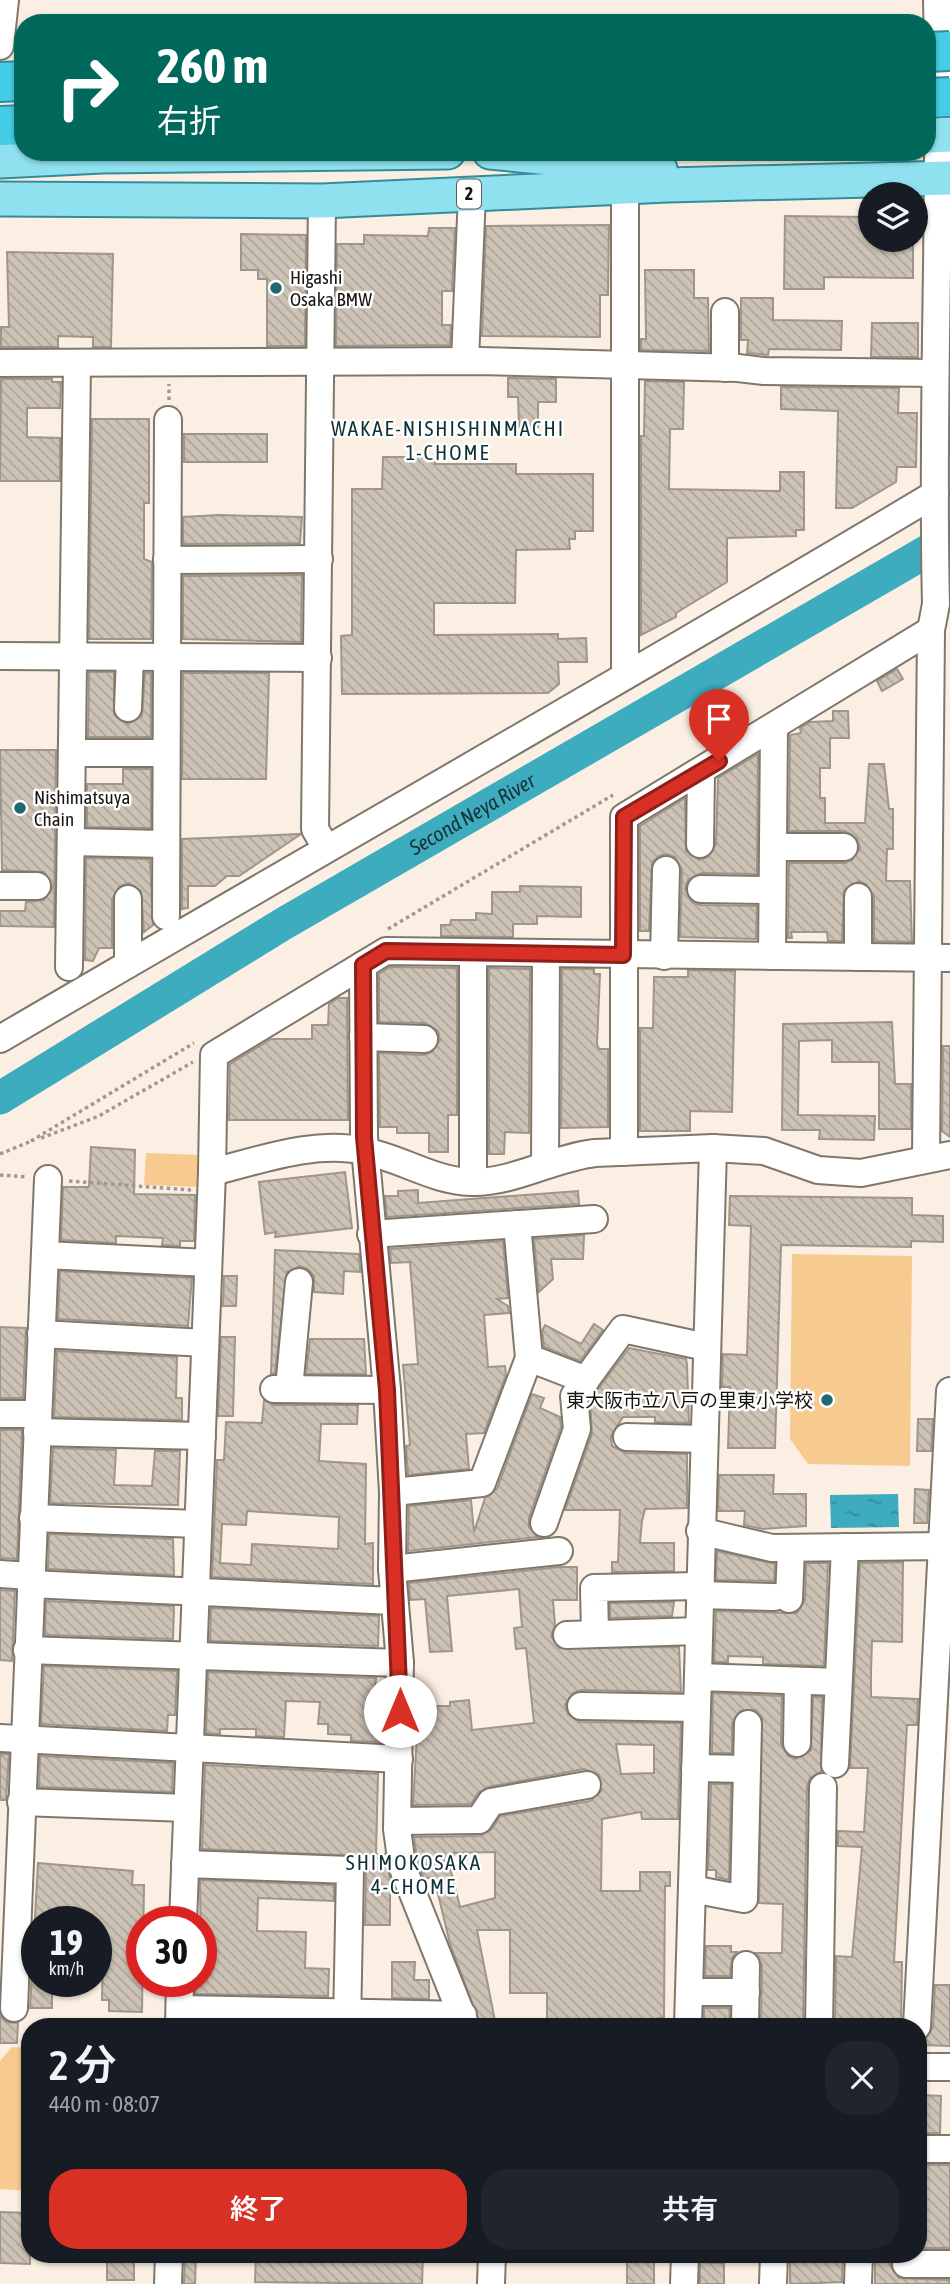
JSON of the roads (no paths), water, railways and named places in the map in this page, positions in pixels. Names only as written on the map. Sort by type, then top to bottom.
[{"type":"main road","points":[[583,161],[798,182]]},
{"type":"main road","name":"2","points":[[0,199],[322,201],[625,187],[944,178]]},
{"type":"street","points":[[0,46],[5,0]]},
{"type":"street","points":[[211,1181],[312,1149],[345,1147],[390,1157],[433,1176],[473,1182],[499,1181],[576,1156],[624,1152],[713,1148],[764,1151],[818,1170],[861,1173],[938,1157],[941,663],[932,630],[936,592],[935,373],[944,178],[939,136],[937,0]]},
{"type":"street","points":[[625,187],[625,676]]},
{"type":"street","points":[[465,361],[472,194]]},
{"type":"street","points":[[322,201],[315,829],[326,848]]},
{"type":"street","points":[[725,312],[725,368]]},
{"type":"street","points":[[0,363],[465,361],[625,364],[656,368],[764,371],[935,373]]},
{"type":"street","points":[[69,967],[78,363]]},
{"type":"street","points":[[166,916],[168,420]]},
{"type":"street","points":[[0,1039],[326,848],[935,501]]},
{"type":"street","points":[[167,560],[319,559]]},
{"type":"street","points":[[624,1152],[624,817],[932,630]]},
{"type":"street","points":[[0,656],[318,658]]},
{"type":"street","points":[[128,708],[130,657]]},
{"type":"street","points":[[772,956],[774,728]]},
{"type":"street","points":[[72,754],[166,754]]},
{"type":"street","points":[[701,772],[701,844]]},
{"type":"street","points":[[71,842],[166,844]]},
{"type":"street","points":[[773,847],[844,847]]},
{"type":"street","points":[[664,956],[666,870]]},
{"type":"street","points":[[0,886],[37,886]]},
{"type":"street","points":[[701,889],[772,890]]},
{"type":"street","points":[[858,897],[858,957]]},
{"type":"street","points":[[128,899],[128,964]]},
{"type":"street","points":[[183,1906],[211,1181],[206,1047],[386,951],[939,958]]},
{"type":"street","points":[[472,953],[473,1182]]},
{"type":"street","points":[[545,1165],[546,954]]},
{"type":"street","points":[[363,965],[365,1151],[387,1390],[393,1492],[393,1601],[400,1663],[398,1821],[402,1866],[463,2018]]},
{"type":"street","points":[[363,1037],[424,1039]]},
{"type":"street","points":[[688,2018],[713,1148]]},
{"type":"street","points":[[14,2008],[9,1904],[21,1802],[12,1739],[27,1650],[48,1179]]},
{"type":"street","points":[[371,1234],[594,1219]]},
{"type":"street","points":[[393,1492],[482,1483],[529,1357],[517,1224]]},
{"type":"street","points":[[45,1255],[208,1263]]},
{"type":"street","points":[[299,1283],[281,1389],[387,1390]]},
{"type":"street","points":[[544,1523],[577,1429],[574,1396],[623,1329],[706,1347]]},
{"type":"street","points":[[41,1334],[205,1343]]},
{"type":"street","points":[[529,1357],[586,1380]]},
{"type":"street","points":[[918,2018],[938,1853],[950,1391]]},
{"type":"street","points":[[0,1413],[37,1423],[202,1436]]},
{"type":"street","points":[[627,1437],[703,1439]]},
{"type":"street","points":[[33,1518],[198,1524]]},
{"type":"street","points":[[700,1531],[772,1548],[944,1546]]},
{"type":"street","points":[[835,1764],[845,1547]]},
{"type":"street","points":[[595,1634],[594,1588],[699,1590],[782,1598],[791,1549]]},
{"type":"street","points":[[392,1569],[559,1551]]},
{"type":"street","points":[[0,1574],[30,1580],[393,1601]]},
{"type":"street","points":[[567,1635],[699,1631]]},
{"type":"street","points":[[27,1650],[400,1663]]},
{"type":"street","points":[[698,1677],[838,1682]]},
{"type":"street","points":[[797,1743],[798,1681]]},
{"type":"street","points":[[580,1706],[697,1708]]},
{"type":"street","points":[[692,1889],[744,1899],[748,1724]]},
{"type":"street","points":[[12,1739],[189,1746],[399,1759]]},
{"type":"street","points":[[695,1768],[747,1769]]},
{"type":"street","points":[[398,1821],[479,1820],[491,1802],[587,1785]]},
{"type":"street","points":[[819,2018],[822,1787]]},
{"type":"street","points":[[21,1802],[187,1808]]},
{"type":"street","points":[[184,1864],[350,1870],[347,2018]]},
{"type":"street","points":[[745,2018],[746,1965]]},
{"type":"street","points":[[689,1992],[746,1992]]},
{"type":"street","points":[[179,2018],[180,1997]]},
{"type":"street","points":[[927,2067],[950,2067]]},
{"type":"street","points":[[927,2149],[950,2149]]},
{"type":"street","points":[[168,2284],[169,2263]]},
{"type":"street","points":[[491,2284],[492,2263]]},
{"type":"street","points":[[684,2263],[684,2284]]},
{"type":"street","points":[[773,2284],[774,2263]]},
{"type":"street","points":[[858,2284],[859,2263]]},
{"type":"street","points":[[906,2267],[950,2264]]},
{"type":"water","points":[[898,1494],[899,1527],[831,1528],[830,1495]]},
{"type":"waterway","name":"Second Neya River","points":[[0,1098],[283,924],[950,538]]},
{"type":"place","name":"Higashi Osaka BMW","points":[[276,288]]},
{"type":"place","name":"Nishimatsuya Chain","points":[[20,808]]},
{"type":"place","name":"東大阪市立八戸の里東小学校","points":[[827,1400]]},
{"type":"district","name":"WAKAE-NISHISHINMACHI 1-CHOME","points":[[448,441]]},
{"type":"district","name":"SHIMOKOSAKA 4-CHOME","points":[[414,1875]]}]
